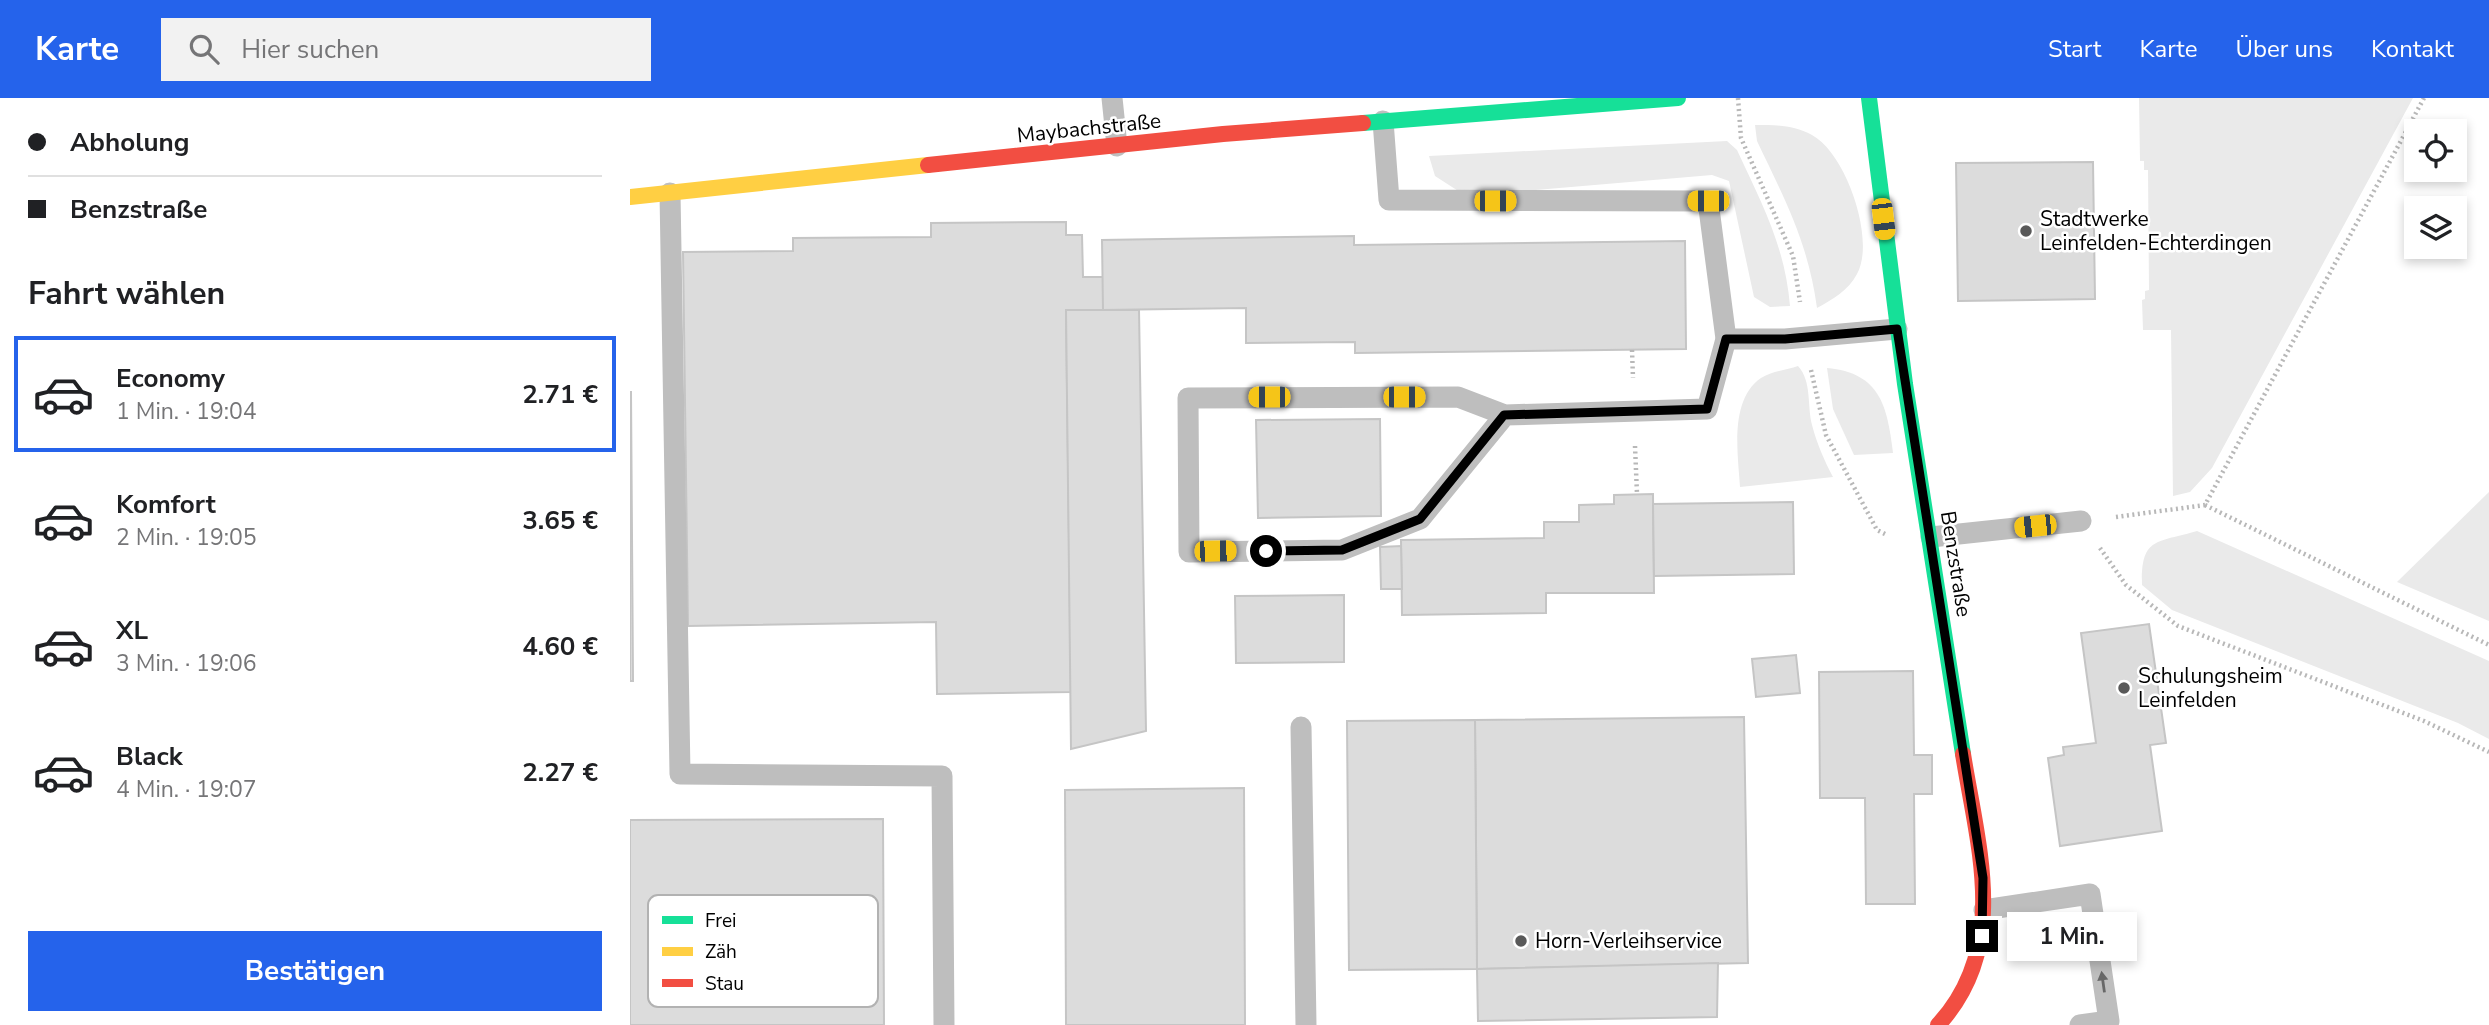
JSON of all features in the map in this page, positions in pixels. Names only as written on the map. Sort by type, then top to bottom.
[{"type":"main road","name":"Maybachstraße","points":[[630,197],[1223,134],[1678,98]]},
{"type":"main road","name":"Benzstraße","points":[[1869,98],[1897,329],[1983,878],[1984,910],[1980,955],[1957,1007],[1938,1025]]},
{"type":"lane","points":[[1112,98],[1117,146]]},
{"type":"lane","points":[[1383,121],[1389,200],[1708,201],[1726,339],[1707,409],[1504,415],[1458,397],[1188,398],[1189,552],[1342,550],[1420,519],[1504,415]]},
{"type":"lane","points":[[670,192],[680,774],[942,776],[944,1025]]},
{"type":"lane","points":[[1726,339],[1785,339],[1897,329]]},
{"type":"lane","points":[[1931,537],[2081,521]]},
{"type":"lane","points":[[1301,727],[1306,1025]]},
{"type":"lane","points":[[1984,910],[2090,894],[2109,1021],[2080,1025]]},
{"type":"path","points":[[2205,505],[2424,98]]},
{"type":"path","points":[[2489,645],[2205,505],[2081,521],[2126,585],[2178,625],[2424,721],[2489,752]]},
{"type":"shaded area","points":[[2139,98],[2413,98],[2212,468],[2190,492],[2173,496],[2171,330],[2143,330],[2142,300],[2145,299],[2145,291],[2149,290],[2148,170],[2144,170],[2144,161],[2140,161]]},
{"type":"shaded area","points":[[1755,125],[1791,127],[1812,135],[1836,160],[1854,198],[1863,240],[1862,259],[1857,274],[1845,290],[1817,308],[1808,262],[1786,202],[1757,141]]},
{"type":"shaded area","points":[[1727,141],[1737,150],[1771,226],[1783,264],[1790,306],[1770,307],[1754,297],[1729,181],[1712,175],[1466,196],[1435,176],[1429,156]]},
{"type":"shaded area","points":[[1798,366],[1807,386],[1814,432],[1833,477],[1740,487],[1737,444],[1744,400],[1761,378]]},
{"type":"shaded area","points":[[1827,368],[1859,377],[1870,384],[1878,394],[1888,420],[1893,453],[1854,455],[1833,409]]},
{"type":"shaded area","points":[[2489,492],[2489,621],[2397,582]]},
{"type":"shaded area","points":[[2197,531],[2489,661],[2489,739],[2458,723],[2172,610],[2142,585],[2144,558],[2154,544]]},
{"type":"building","name":"Stadtwerke Leinfelden-Echterdingen","points":[[2093,162],[2095,299],[1958,301],[1956,163]]},
{"type":"building","points":[[1066,222],[1066,235],[1082,235],[1083,277],[1103,277],[1103,310],[1066,310],[1071,692],[937,694],[936,622],[688,626],[683,252],[793,251],[793,238],[931,237],[931,223]]},
{"type":"building","points":[[1354,236],[1354,245],[1685,241],[1686,349],[1355,353],[1355,342],[1246,343],[1246,308],[1103,310],[1102,240]]},
{"type":"building","points":[[1066,310],[1139,310],[1146,731],[1071,749]]},
{"type":"building","points":[[631,392],[633,681],[630,681]]},
{"type":"building","points":[[1380,419],[1381,516],[1258,518],[1256,420]]},
{"type":"building","points":[[1653,494],[1654,593],[1546,593],[1546,613],[1402,615],[1401,540],[1544,538],[1544,522],[1579,522],[1579,505],[1614,504],[1614,495]]},
{"type":"building","points":[[1793,502],[1794,574],[1654,576],[1653,504]]},
{"type":"building","points":[[1401,546],[1402,589],[1381,589],[1380,547]]},
{"type":"building","points":[[1344,595],[1344,662],[1236,663],[1235,596]]},
{"type":"building","name":"Schulungsheim Leinfelden","points":[[2149,624],[2166,743],[2150,745],[2162,831],[2060,846],[2048,758],[2064,755],[2063,747],[2096,743],[2081,633]]},
{"type":"building","points":[[1796,655],[1800,693],[1756,697],[1752,659]]},
{"type":"building","points":[[1913,671],[1914,755],[1932,755],[1932,794],[1914,794],[1915,904],[1866,904],[1865,798],[1820,798],[1819,672]]},
{"type":"building","points":[[1744,717],[1748,963],[1477,969],[1475,720]]},
{"type":"building","points":[[1475,720],[1477,969],[1349,970],[1347,721]]},
{"type":"building","points":[[1244,788],[1245,1025],[1066,1025],[1065,790]]},
{"type":"building","points":[[883,819],[884,1025],[630,1025],[630,820]]},
{"type":"building","points":[[1718,963],[1717,1017],[1478,1021],[1477,969]]},
{"type":"traffic: fast","points":[[1363,123],[1678,98]]},
{"type":"traffic: fast","points":[[1869,98],[1905,384],[1963,754]]},
{"type":"traffic: slow","points":[[630,197],[928,165]]},
{"type":"traffic: jam","points":[[928,165],[1223,134],[1363,123]]},
{"type":"traffic: jam","points":[[1938,1025],[1960,995],[1974,963],[1982,930],[1981,860],[1963,754]]},
{"type":"place","name":"Stadtwerke Leinfelden-Echterdingen","points":[[2026,231]]},
{"type":"place","name":"Schulungsheim Leinfelden","points":[[2124,688]]},
{"type":"place","name":"Horn-Verleihservice","points":[[1521,941]]},
{"type":"route","points":[[1266,551],[1342,550],[1420,519],[1504,415],[1707,409],[1726,339],[1785,339],[1897,329],[1983,878],[1982,936]]}]
